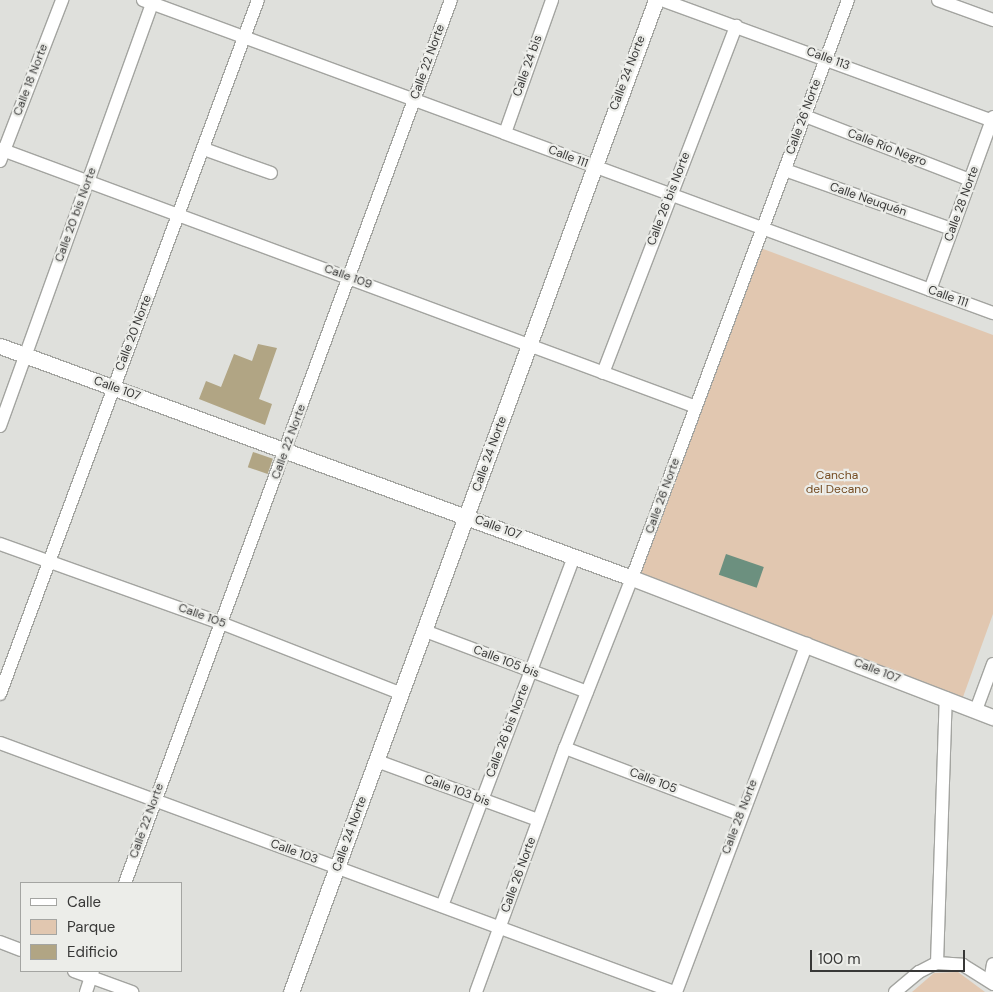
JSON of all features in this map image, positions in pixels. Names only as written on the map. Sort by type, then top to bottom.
[{"type":"street","name":"Calle 18 Norte","points":[[1,154],[62,0]]},
{"type":"street","name":"Calle 20 Norte","points":[[0,694],[246,37],[258,0]]},
{"type":"street","name":"Calle 22 Norte","points":[[125,882],[450,0]]},
{"type":"street","name":"Calle 24 bis","points":[[505,133],[552,0]]},
{"type":"street","name":"Calle 24 Norte","points":[[291,992],[656,0]]},
{"type":"street","name":"Calle 113","points":[[662,0],[993,119]]},
{"type":"street","name":"Calle 26 Norte","points":[[476,992],[565,748],[632,578],[848,0]]},
{"type":"street","points":[[938,0],[993,20]]},
{"type":"street","name":"Calle 111","points":[[148,2],[993,313]]},
{"type":"street","name":"Calle 20 bis Norte","points":[[0,426],[87,184],[148,2]]},
{"type":"street","name":"Calle 26 bis Norte","points":[[603,373],[736,26]]},
{"type":"street","name":"Calle Río Negro","points":[[805,116],[970,180]]},
{"type":"street","name":"Calle 28 Norte","points":[[930,290],[993,119]]},
{"type":"street","points":[[204,149],[271,173]]},
{"type":"street","name":"Calle 109","points":[[1,154],[348,277],[696,408]]},
{"type":"street","name":"Calle Neuquén","points":[[784,170],[952,230]]},
{"type":"street","name":"Calle 107","points":[[0,346],[632,578],[808,644],[993,717]]},
{"type":"street","name":"Calle 105","points":[[0,544],[221,623],[402,694]]},
{"type":"street","name":"Calle 26 bis Norte","points":[[442,906],[574,557]]},
{"type":"street","name":"Calle 105 bis","points":[[425,631],[587,692]]},
{"type":"street","name":"Calle 28 Norte","points":[[675,992],[741,815],[808,644]]},
{"type":"street","points":[[976,710],[993,664]]},
{"type":"street","points":[[937,963],[946,698]]},
{"type":"street","name":"Calle 103","points":[[0,743],[675,992]]},
{"type":"street","name":"Calle 105","points":[[565,748],[741,815]]},
{"type":"street","name":"Calle 103 bis","points":[[376,761],[538,820]]},
{"type":"street","points":[[0,942],[20,950]]},
{"type":"street","points":[[895,992],[919,972],[937,963],[963,965],[991,982],[993,964]]},
{"type":"street","points":[[86,992],[92,974],[132,992]]},
{"type":"green space","name":"Cancha del Decano","points":[[758,247],[993,335],[993,614],[963,697],[637,575]]},
{"type":"green space","points":[[958,972],[985,992],[912,992],[934,973]]},
{"type":"shaded area","points":[[726,554],[764,567],[757,588],[719,575]]},
{"type":"building","points":[[258,344],[277,348],[259,399],[272,404],[265,425],[199,399],[206,381],[221,387],[234,354],[252,361]]},
{"type":"building","points":[[253,452],[273,459],[268,474],[248,467]]}]
